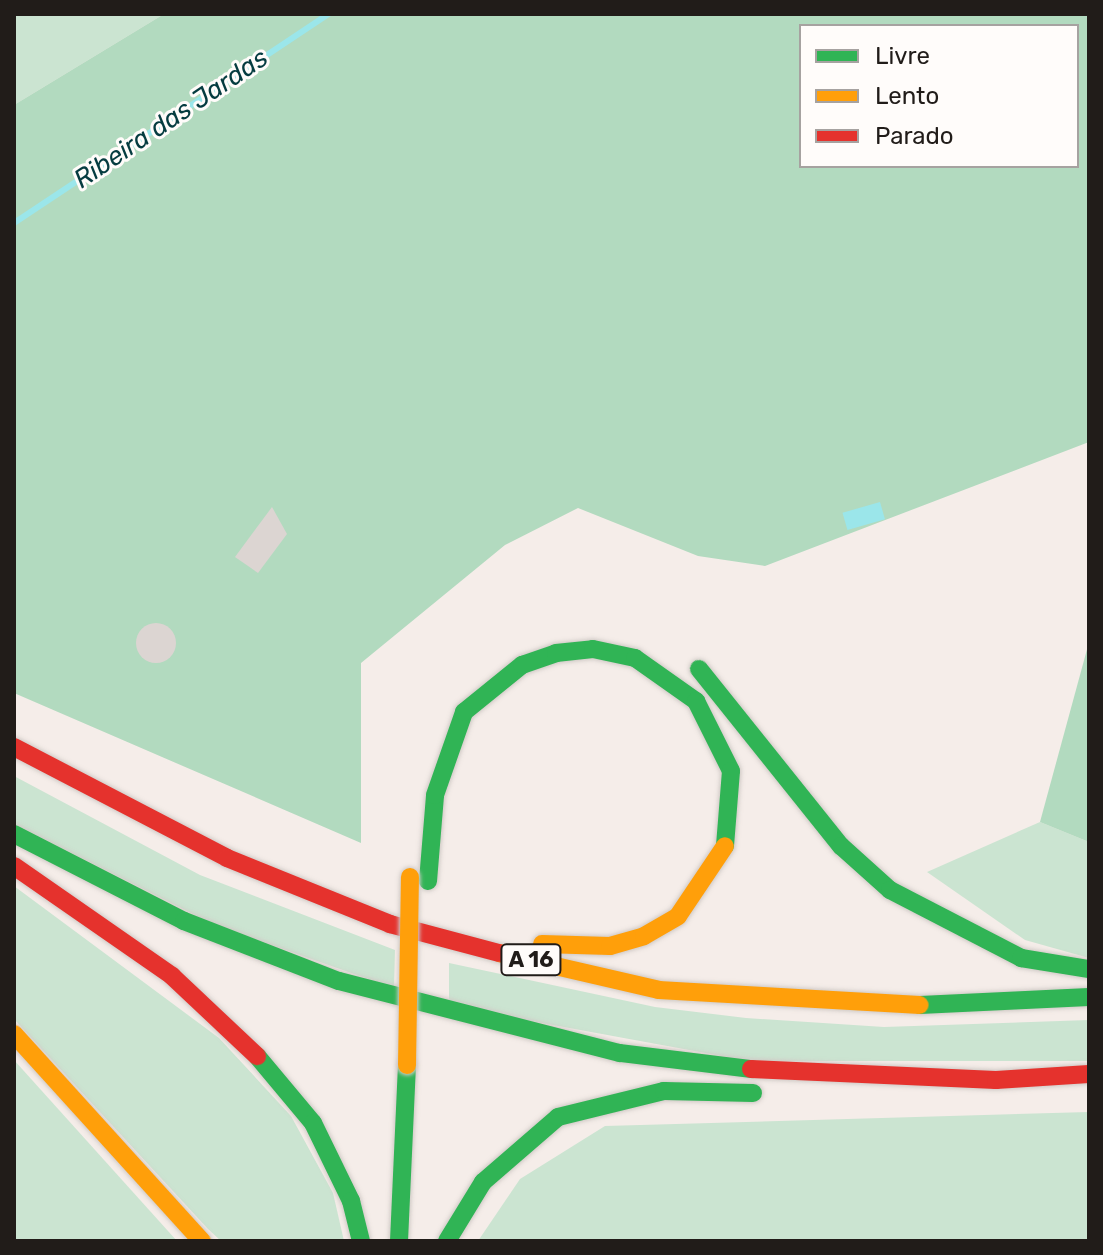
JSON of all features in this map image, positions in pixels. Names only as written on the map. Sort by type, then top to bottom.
[{"type":"main road","name":"A 16","points":[[331,899],[547,945],[610,946],[644,936],[678,916],[725,849],[731,771],[716,732],[696,701],[635,658],[593,649],[522,665],[464,712],[448,741],[419,879]]},
{"type":"main road","points":[[688,659],[754,731],[841,846],[890,890],[1021,958],[1089,969]]},
{"type":"main road","name":"A 16","points":[[14,747],[227,858],[390,924],[659,990],[901,1005],[1007,1006],[1089,997]]},
{"type":"main road","name":"A 16","points":[[399,1241],[416,1067],[419,879],[411,821]]},
{"type":"main road","points":[[14,834],[184,921],[339,981],[475,1021],[620,1053],[745,1069],[996,1080],[1089,1074]]},
{"type":"main road","points":[[14,866],[172,976],[275,1072],[313,1123],[351,1201],[361,1241]]},
{"type":"main road","points":[[14,1034],[202,1241]]},
{"type":"main road","name":"A 16","points":[[416,1067],[425,1163]]},
{"type":"main road","points":[[834,1095],[957,1091],[996,1080]]},
{"type":"main road","points":[[447,1241],[483,1182],[558,1117],[664,1091],[773,1093]]},
{"type":"green space","points":[[14,14],[164,14],[14,105]]},
{"type":"green space","points":[[164,14],[1089,14],[1089,442],[765,566],[698,556],[578,508],[505,545],[361,663],[361,843],[14,693],[14,105]]},
{"type":"green space","points":[[1089,642],[1089,842],[1040,822]]},
{"type":"green space","points":[[14,776],[200,875],[395,950],[394,988],[215,925],[14,824]]},
{"type":"green space","points":[[1040,822],[1089,842],[1089,958],[1025,940],[927,872]]},
{"type":"green space","points":[[14,886],[219,1038],[291,1116],[333,1193],[344,1241],[221,1241],[208,1229],[14,1019]]},
{"type":"green space","points":[[449,963],[655,1007],[746,1018],[884,1027],[1089,1020],[1089,1061],[749,1061],[449,1006]]},
{"type":"green space","points":[[14,1060],[177,1241],[14,1241]]},
{"type":"green space","points":[[1089,1112],[1089,1241],[478,1241],[520,1179],[605,1126]]},
{"type":"water","points":[[880,502],[885,519],[847,530],[843,513]]},
{"type":"building","points":[[272,507],[287,534],[258,573],[235,557]]},
{"type":"building","points":[[156,623],[170,629],[176,643],[170,657],[156,663],[142,657],[136,643],[142,629]]},
{"type":"waterway","name":"Ribeira das Jardas","points":[[14,223],[329,14]]},
{"type":"traffic: fast","points":[[428,881],[435,795],[464,712],[522,665],[556,653],[593,649],[635,658],[696,701],[731,771],[725,846]]},
{"type":"traffic: fast","points":[[699,669],[841,846],[890,890],[1021,958],[1089,969]]},
{"type":"traffic: fast","points":[[14,834],[184,921],[339,981],[620,1053],[751,1069]]},
{"type":"traffic: fast","points":[[920,1005],[1089,997]]},
{"type":"traffic: fast","points":[[257,1056],[313,1123],[351,1201],[361,1241]]},
{"type":"traffic: fast","points":[[399,1241],[407,1065]]},
{"type":"traffic: fast","points":[[447,1241],[483,1182],[558,1117],[664,1091],[753,1093]]},
{"type":"traffic: slow","points":[[542,944],[610,946],[644,936],[678,916],[725,846]]},
{"type":"traffic: slow","points":[[407,1065],[410,877]]},
{"type":"traffic: slow","points":[[499,953],[659,990],[920,1005]]},
{"type":"traffic: slow","points":[[14,1034],[202,1241]]},
{"type":"traffic: jam","points":[[14,747],[227,858],[390,924],[499,953]]},
{"type":"traffic: jam","points":[[14,866],[172,976],[257,1056]]},
{"type":"traffic: jam","points":[[751,1069],[996,1080],[1089,1074]]}]
